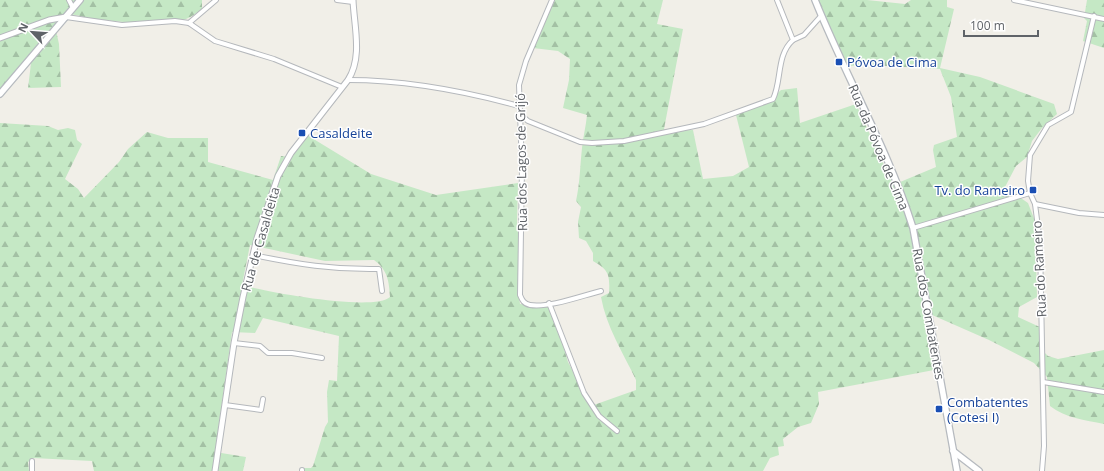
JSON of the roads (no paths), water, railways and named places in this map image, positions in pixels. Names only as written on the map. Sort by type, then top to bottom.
[{"type":"main road","points":[[0,94],[80,0]]},
{"type":"main road","name":"Rua da Póvoa de Cima","points":[[815,0],[887,161],[905,203],[913,228]]},
{"type":"main road","name":"Rua dos Combatentes","points":[[913,228],[923,275],[957,471]]},
{"type":"main road","points":[[953,451],[979,471]]},
{"type":"street","points":[[69,0],[73,8]]},
{"type":"street","points":[[189,23],[216,0]]},
{"type":"street","points":[[337,0],[353,1]]},
{"type":"street","name":"Rua dos Lagos de Grijó","points":[[552,0],[526,61],[519,85],[522,221],[520,295],[523,301],[530,305],[549,304],[600,291]]},
{"type":"street","points":[[777,0],[793,40]]},
{"type":"street","points":[[1014,0],[1104,18]]},
{"type":"street","name":"Rua de Casaldeita","points":[[215,471],[234,342],[252,255],[278,176],[291,153],[348,80],[354,68],[357,55],[353,1]]},
{"type":"street","points":[[520,114],[528,121],[580,142],[592,143],[632,139],[704,124],[772,99],[778,88],[784,51],[793,40],[804,35],[822,16]]},
{"type":"street","name":"Rua do Rameiro","points":[[1042,471],[1044,446],[1040,243],[1034,204],[1028,181],[1030,155],[1048,125],[1071,112],[1094,16]]},
{"type":"street","points":[[0,38],[48,20],[66,17],[122,25],[175,21],[189,23],[215,41],[274,58],[342,87]]},
{"type":"street","points":[[348,80],[376,80],[417,84],[519,106]]},
{"type":"street","points":[[913,228],[1030,193]]},
{"type":"street","points":[[1034,204],[1079,213],[1104,214]]},
{"type":"street","points":[[252,255],[315,267],[356,270],[379,269],[382,291]]},
{"type":"street","points":[[549,304],[584,394],[599,416],[617,431]]},
{"type":"street","points":[[234,342],[260,346],[268,353],[292,353],[322,358]]},
{"type":"street","points":[[1043,382],[1104,392]]},
{"type":"street","points":[[225,405],[261,410],[263,399]]},
{"type":"street","points":[[32,461],[32,471]]},
{"type":"place","name":"Póvoa de Cima","points":[[839,62]]},
{"type":"place","name":"Casaldeite","points":[[302,133]]},
{"type":"place","name":"Tv. do Rameiro","points":[[1033,190]]},
{"type":"place","name":"Combatentes (Cotesi I)","points":[[939,409]]}]
